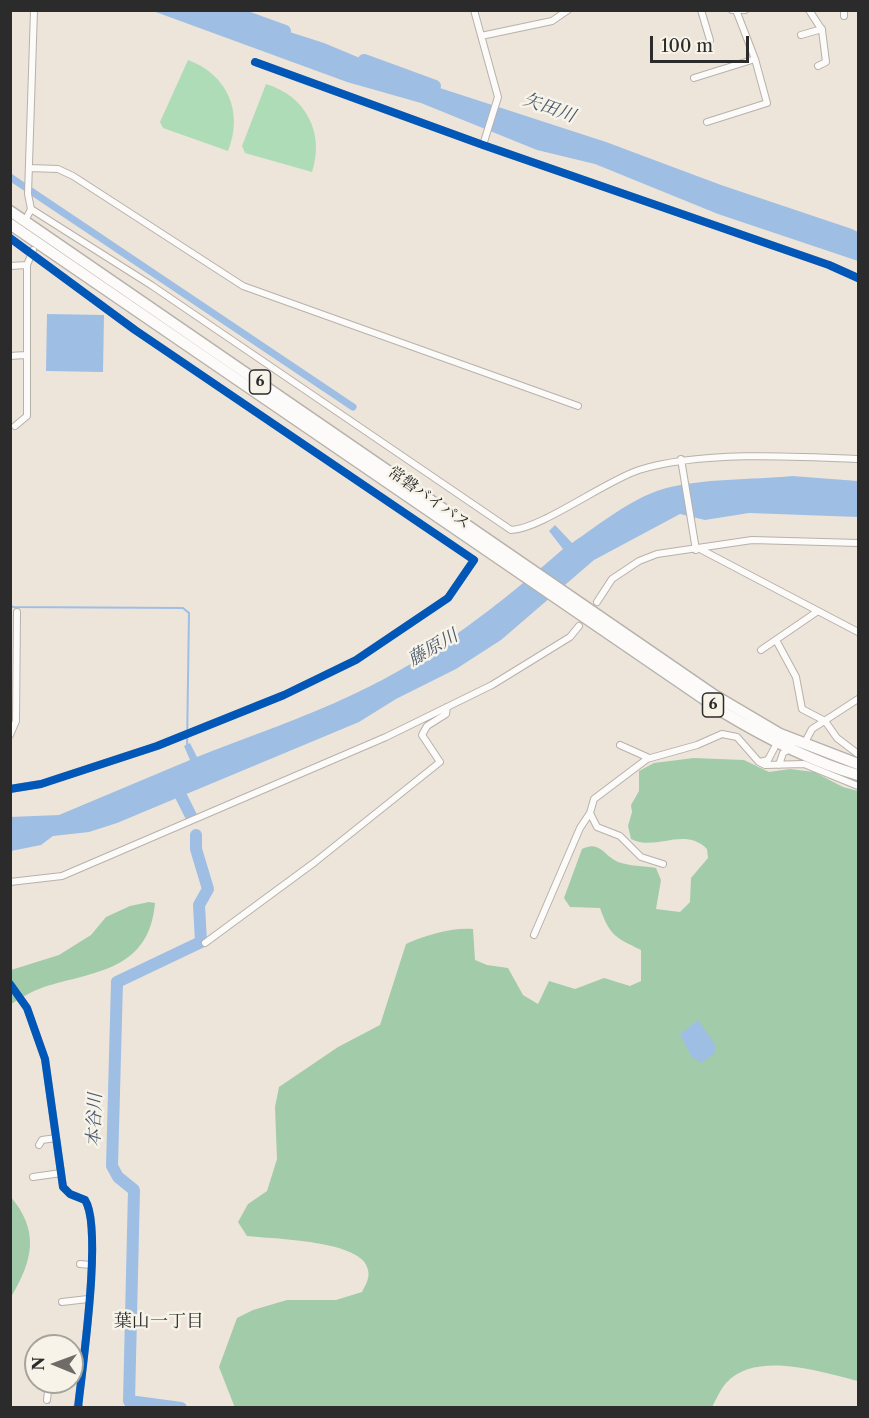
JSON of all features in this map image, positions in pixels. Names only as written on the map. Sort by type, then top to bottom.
[{"type":"highway","name":"常磐バイパス","points":[[10,211],[505,557]]},
{"type":"highway","name":"常磐バイパス","points":[[10,224],[505,557],[588,608],[714,695],[780,734],[858,764]]},
{"type":"highway","name":"常磐バイパス","points":[[588,608],[723,712],[790,749],[832,768],[858,775]]},
{"type":"street","points":[[25,221],[31,209],[28,194],[34,10]]},
{"type":"street","points":[[474,10],[493,74],[497,100],[483,143]]},
{"type":"street","points":[[481,36],[552,21],[568,10]]},
{"type":"street","points":[[701,10],[710,40]]},
{"type":"street","points":[[707,122],[767,103],[755,59],[735,11],[745,10]]},
{"type":"street","points":[[809,10],[822,29],[826,60],[818,66]]},
{"type":"street","points":[[801,35],[822,29]]},
{"type":"street","points":[[694,78],[755,59]]},
{"type":"street","points":[[255,62],[829,265],[858,278]]},
{"type":"street","points":[[29,168],[58,169],[73,176],[243,285],[578,406]]},
{"type":"street","points":[[31,209],[151,285],[511,530],[549,516],[621,477],[681,459],[769,457],[858,459]]},
{"type":"street","points":[[10,238],[145,337],[474,560],[448,597],[356,660],[284,695],[166,742],[41,784],[10,789]]},
{"type":"street","points":[[15,426],[27,416],[25,355],[27,265],[37,241]]},
{"type":"street","points":[[10,266],[27,265]]},
{"type":"street","points":[[10,356],[25,355]]},
{"type":"street","points":[[681,459],[698,550]]},
{"type":"street","points":[[588,608],[612,579],[639,561],[657,554],[698,550],[752,540],[858,543]]},
{"type":"street","points":[[698,550],[858,632]]},
{"type":"street","points":[[760,650],[818,611]]},
{"type":"street","points":[[10,735],[16,721],[17,612]]},
{"type":"street","points":[[10,882],[62,876],[386,737],[492,685],[570,637],[579,626]]},
{"type":"street","points":[[776,640],[796,677],[801,709],[825,720],[837,738],[858,754]]},
{"type":"street","points":[[804,744],[812,729],[858,699]]},
{"type":"street","points":[[205,943],[315,862],[440,762],[422,735],[426,726],[446,714],[447,707]]},
{"type":"street","points":[[534,935],[580,828],[590,813],[594,799],[649,758],[697,745],[719,734],[728,734],[742,741],[759,762],[779,765],[804,764],[858,786]]},
{"type":"street","points":[[759,762],[768,760],[777,742]]},
{"type":"street","points":[[620,745],[649,758]]},
{"type":"street","points":[[779,765],[783,753],[790,749]]},
{"type":"street","points":[[590,813],[597,827],[620,836],[641,856],[663,864]]},
{"type":"street","points":[[10,984],[27,1008],[45,1059],[60,1173],[66,1191],[85,1200],[88,1205],[92,1233],[84,1338]]},
{"type":"street","points":[[39,1145],[42,1140],[56,1138]]},
{"type":"street","points":[[33,1177],[60,1173]]},
{"type":"street","points":[[80,1264],[91,1265]]},
{"type":"street","points":[[62,1302],[88,1299]]},
{"type":"street","points":[[47,1400],[48,1394]]},
{"type":"green space","points":[[188,60],[202,66],[213,75],[229,96],[234,122],[228,151],[163,128],[160,122]]},
{"type":"green space","points":[[266,84],[292,97],[309,118],[316,143],[312,172],[245,153],[242,146]]},
{"type":"green space","points":[[694,758],[744,760],[769,772],[790,769],[814,772],[843,787],[858,791],[858,1381],[808,1369],[771,1365],[739,1373],[726,1383],[712,1407],[235,1408],[219,1367],[237,1318],[253,1310],[287,1300],[336,1300],[362,1292],[368,1276],[363,1260],[351,1252],[315,1243],[247,1236],[238,1222],[248,1204],[267,1191],[277,1159],[275,1107],[279,1087],[338,1047],[380,1025],[406,944],[430,935],[448,930],[473,929],[475,960],[487,965],[508,968],[523,995],[538,1004],[549,981],[575,989],[604,978],[630,986],[641,981],[641,950],[614,935],[600,908],[570,907],[564,898],[582,849],[593,846],[618,862],[656,868],[661,880],[656,909],[680,912],[690,902],[691,878],[708,858],[707,849],[698,842],[689,840],[640,842],[631,839],[628,826],[632,812],[631,805],[639,791],[639,771],[654,763]]},
{"type":"green space","points":[[155,903],[151,925],[142,943],[131,955],[100,971],[40,989],[11,1004],[11,970],[59,955],[91,935],[106,917],[130,906]]},
{"type":"green space","points":[[10,1196],[26,1221],[30,1246],[24,1271],[11,1297]]},
{"type":"water","points":[[153,11],[224,11],[324,43],[403,76],[606,142],[721,185],[852,229],[858,232],[858,261],[718,214],[595,164],[537,150],[421,103],[347,82]]},
{"type":"water","points":[[47,314],[104,315],[103,372],[46,371]]},
{"type":"water","points":[[792,476],[858,481],[858,517],[749,513],[705,520],[680,514],[594,560],[501,640],[456,669],[396,699],[359,722],[117,823],[89,832],[53,836],[41,845],[11,851],[10,817],[59,815],[190,760],[184,746],[190,743],[197,757],[335,703],[411,664],[464,629],[563,549],[549,531],[555,525],[572,543],[627,505],[663,489],[710,481]]},
{"type":"water","points":[[698,1020],[716,1046],[714,1054],[701,1063],[691,1056],[680,1034]]},
{"type":"waterway","name":"矢田川","points":[[227,10],[285,31]]},
{"type":"waterway","name":"矢田川","points":[[364,60],[435,86]]},
{"type":"waterway","points":[[10,177],[353,407]]},
{"type":"waterway","points":[[10,605],[13,607],[183,608],[189,613],[187,747]]},
{"type":"waterway","name":"本谷川","points":[[176,786],[191,816]]},
{"type":"waterway","name":"本谷川","points":[[181,1408],[129,1401],[134,1190],[118,1177],[112,1166],[117,982],[201,942],[199,905],[208,889],[196,849],[196,835]]},
{"type":"cycle path","points":[[255,62],[483,145],[829,265],[858,278]]},
{"type":"cycle path","points":[[10,238],[135,330],[474,560],[448,598],[356,660],[284,695],[157,746],[41,784],[10,789]]},
{"type":"cycle path","points":[[10,984],[27,1008],[45,1059],[63,1187],[70,1194],[85,1200],[90,1215],[92,1238],[90,1300],[78,1408]]},
{"type":"district","name":"葉山一丁目","points":[[159,1322]]},
{"type":"water label","name":"藤原川","points":[[433,648]]}]
